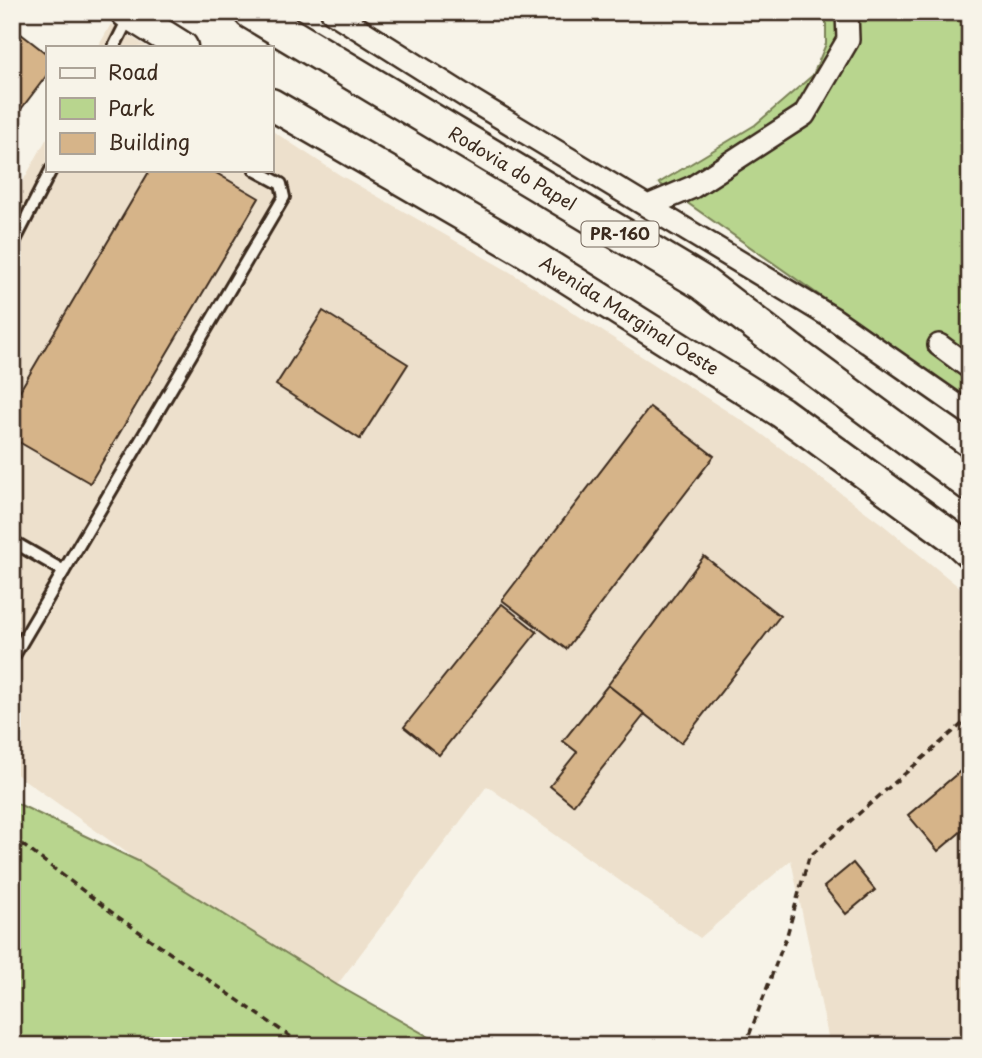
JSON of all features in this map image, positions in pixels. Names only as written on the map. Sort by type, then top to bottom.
[{"type":"main road","name":"Rodovia do Papel","points":[[251,12],[701,282],[970,484]]},
{"type":"main road","points":[[129,14],[180,46]]},
{"type":"main road","name":"Avenida Marginal Oeste","points":[[273,105],[525,251],[781,412],[955,539],[970,553]]},
{"type":"street","points":[[332,12],[470,100],[834,319],[970,414]]},
{"type":"street","points":[[648,206],[693,187],[804,115],[848,40],[847,12]]},
{"type":"street","points":[[939,345],[970,368]]},
{"type":"lane","points":[[114,46],[129,14]]},
{"type":"lane","points":[[12,246],[50,172]]},
{"type":"lane","points":[[12,659],[284,197],[281,184],[259,172]]},
{"type":"lane","points":[[12,541],[64,571]]},
{"type":"path","points":[[745,1046],[787,935],[809,857],[970,717]]},
{"type":"path","points":[[12,837],[118,917],[304,1046]]},
{"type":"shaded area","points":[[111,24],[145,46],[99,46]]},
{"type":"shaded area","points":[[273,131],[340,175],[510,272],[755,429],[882,524],[970,596],[970,1046],[830,1046],[791,860],[700,938],[487,786],[337,985],[140,862],[12,771],[12,201],[46,140],[46,172],[273,172]]},
{"type":"green space","points":[[826,12],[970,12],[970,401],[659,183],[755,125],[813,75],[826,44]]},
{"type":"green space","points":[[12,801],[140,862],[337,985],[445,1046],[12,1046]]},
{"type":"building","points":[[12,27],[46,53],[46,76],[12,121]]},
{"type":"building","points":[[149,172],[214,172],[259,198],[90,483],[12,438],[12,404]]},
{"type":"building","points":[[323,311],[408,364],[360,439],[276,385]]},
{"type":"building","points":[[650,407],[714,456],[566,649],[502,600]]},
{"type":"building","points":[[704,556],[780,616],[681,743],[608,685]]},
{"type":"building","points":[[502,604],[537,632],[439,755],[404,727]]},
{"type":"building","points":[[608,685],[645,714],[573,805],[550,786],[577,752],[563,741]]},
{"type":"building","points":[[970,763],[970,824],[938,851],[908,815]]},
{"type":"building","points":[[853,863],[875,890],[846,914],[824,887]]}]
